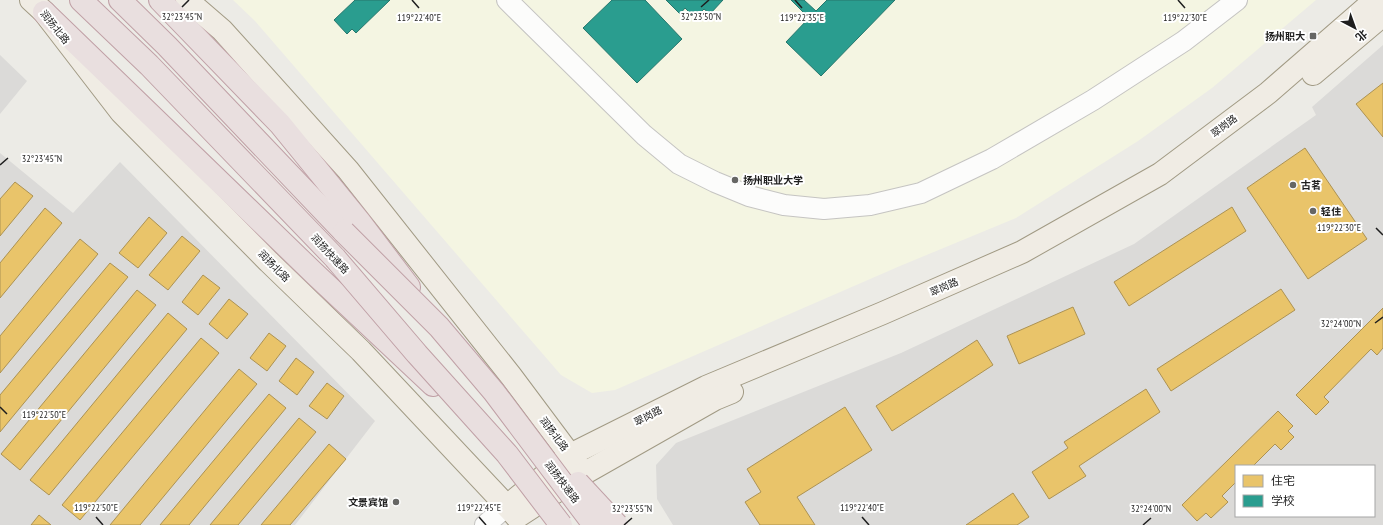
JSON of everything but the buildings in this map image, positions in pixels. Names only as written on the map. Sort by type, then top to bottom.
[{"type":"highway","name":"润扬快速路","points":[[81,0],[149,66],[335,258],[417,354],[508,454],[561,525]]},
{"type":"highway","name":"润扬快速路","points":[[120,0],[351,226],[494,392],[594,525]]},
{"type":"highway","points":[[160,0],[280,124],[351,226]]},
{"type":"highway","points":[[38,6],[316,275],[508,454],[552,525]]},
{"type":"highway","points":[[494,392],[617,525]]},
{"type":"main road","name":"润扬北路","points":[[187,0],[222,30],[348,170],[511,376],[620,525]]},
{"type":"main road","name":"翠岗路","points":[[514,518],[570,455],[706,387],[1008,259],[1160,174],[1268,93],[1375,0]]},
{"type":"main road","name":"润扬北路","points":[[38,6],[121,112],[269,262],[361,351],[514,518]]},
{"type":"main road","name":"翠岗路","points":[[514,518],[583,474],[715,399],[887,328],[1028,266],[1170,185],[1278,104],[1383,14]]},
{"type":"street","points":[[507,0],[644,135],[679,164],[715,182],[749,196],[784,205],[824,209],[870,205],[921,193],[992,159],[1092,100],[1184,41],[1237,0]]},
{"type":"street","name":"翠岗路","points":[[485,525],[514,518]]},
{"type":"shaded area","name":"扬州职业大学","points":[[233,0],[1316,0],[1212,88],[1138,141],[1016,218],[900,266],[615,390],[592,393],[561,375],[255,21]]},
{"type":"shaded area","points":[[1383,45],[1383,525],[673,525],[657,499],[656,465],[676,443],[901,353],[1134,244],[1316,115],[1312,107]]},
{"type":"shaded area","points":[[0,55],[27,81],[0,114]]},
{"type":"shaded area","points":[[0,153],[73,213],[120,162],[375,421],[295,525],[0,525]]},
{"type":"place","name":"扬州职大","points":[[1313,36]]},
{"type":"place","name":"扬州职业大学","points":[[735,180]]},
{"type":"place","name":"古茗","points":[[1293,185]]},
{"type":"place","name":"轻住","points":[[1313,211]]},
{"type":"place","name":"文景宾馆","points":[[396,502]]}]
